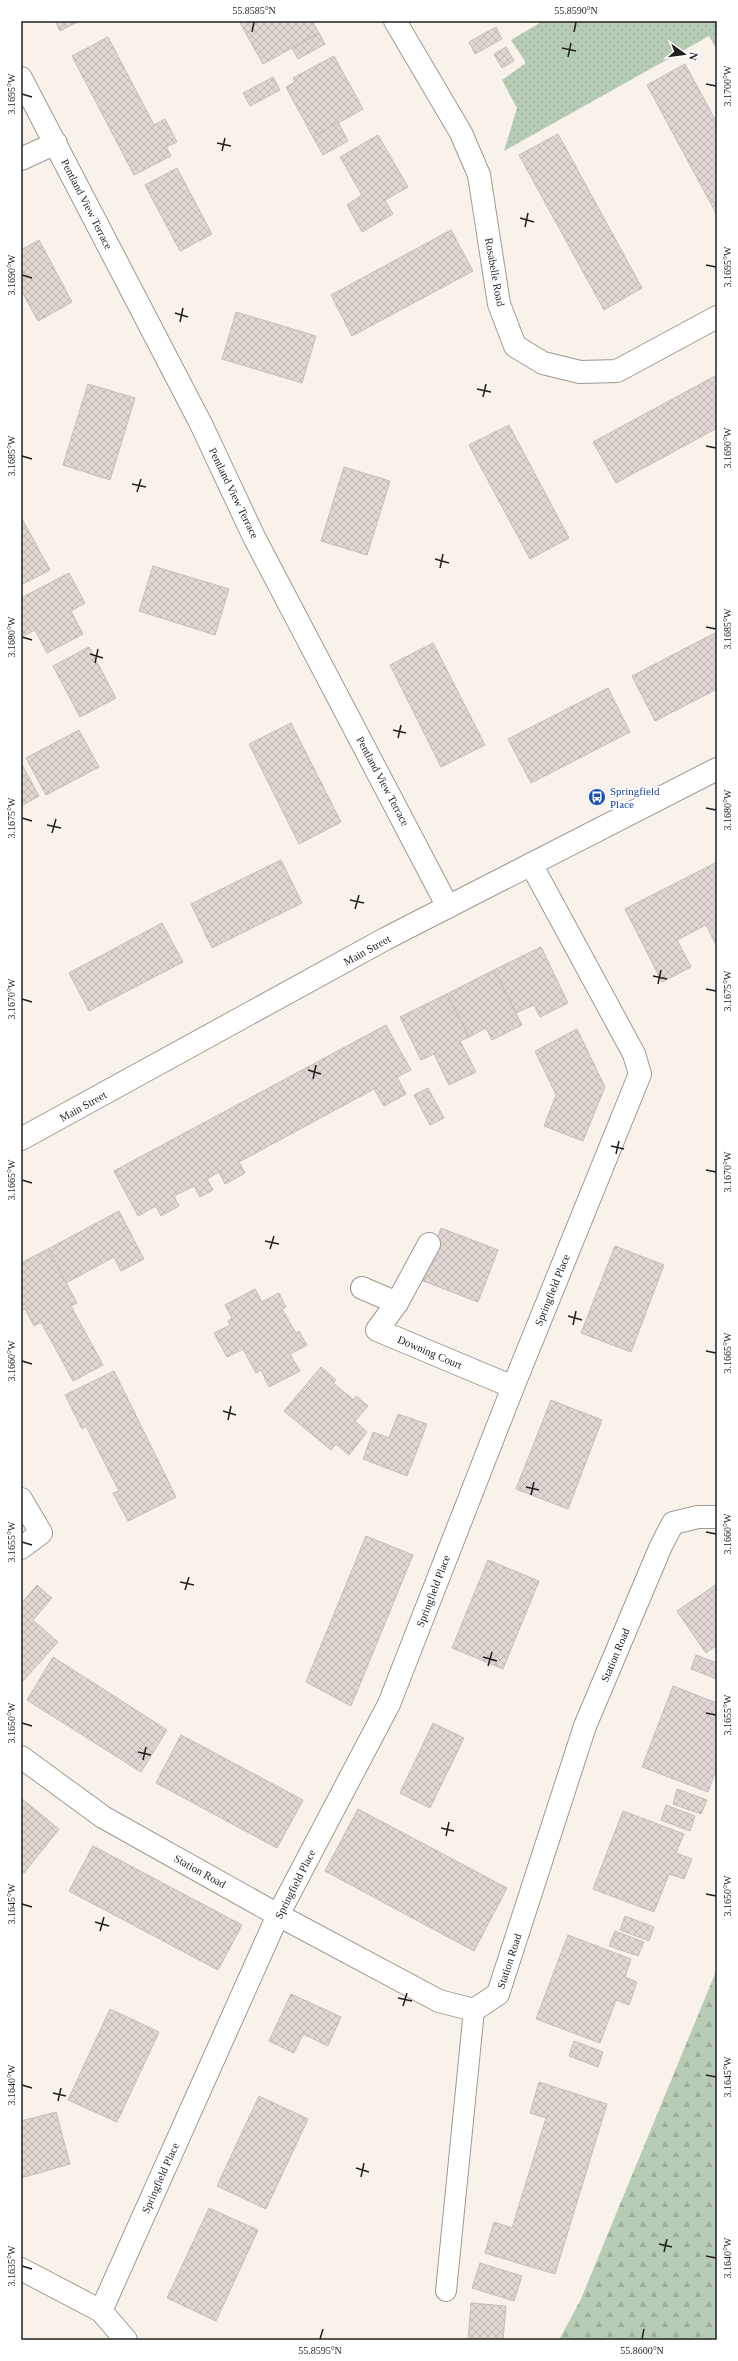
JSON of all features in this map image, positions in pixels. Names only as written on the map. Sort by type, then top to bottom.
[{"type":"street","name":"Rosabelle Road","points":[[395,21],[461,133],[479,175],[499,304],[515,346],[543,363],[580,372],[617,371],[717,317]]},
{"type":"street","name":"Pentland View Terrace","points":[[21,78],[56,143],[200,424],[254,537],[448,907]]},
{"type":"street","points":[[21,159],[56,143]]},
{"type":"street","name":"Main Street","points":[[21,1139],[385,940],[717,769]]},
{"type":"street","name":"Springfield Place","points":[[101,2311],[278,1915],[389,1704],[513,1387],[640,1074],[634,1054],[531,864]]},
{"type":"street","name":"Downing Court","points":[[428,1244],[397,1303],[377,1330],[513,1387]]},
{"type":"street","points":[[362,1288],[397,1303]]},
{"type":"street","points":[[21,1499],[41,1533],[21,1548]]},
{"type":"street","name":"Station Road","points":[[21,1757],[103,1817],[278,1915],[439,2001],[474,2010],[498,1994],[585,1726],[661,1546],[673,1524],[698,1517],[717,1517]]},
{"type":"street","points":[[21,2269],[101,2311],[126,2340]]},
{"type":"lane","points":[[446,2291],[474,2010]]},
{"type":"green space","points":[[543,21],[717,21],[717,50],[709,36],[504,151],[517,108],[502,80],[526,63],[511,40]]},
{"type":"green space","points":[[717,1969],[717,2340],[559,2340],[581,2299]]},
{"type":"building","points":[[55,21],[79,21],[60,31]]},
{"type":"building","points":[[239,21],[312,21],[319,33],[263,64]]},
{"type":"building","points":[[496,27],[502,39],[475,54],[469,42]]},
{"type":"building","points":[[319,33],[325,44],[298,59],[292,48]]},
{"type":"building","points":[[108,37],[154,125],[165,119],[177,142],[166,147],[171,156],[134,175],[72,56]]},
{"type":"building","points":[[506,47],[514,61],[502,68],[494,54]]},
{"type":"building","points":[[334,56],[363,109],[313,137],[286,87],[295,82],[293,78]]},
{"type":"building","points":[[685,64],[717,123],[717,215],[647,85]]},
{"type":"building","points":[[273,77],[280,90],[250,106],[243,93]]},
{"type":"building","points":[[338,122],[348,141],[323,155],[313,137]]},
{"type":"building","points":[[558,134],[642,288],[604,310],[519,155]]},
{"type":"building","points":[[378,135],[408,187],[385,200],[393,214],[362,232],[347,205],[362,195],[340,157]]},
{"type":"building","points":[[177,168],[212,234],[180,251],[145,185]]},
{"type":"building","points":[[451,230],[473,271],[352,336],[331,295]]},
{"type":"building","points":[[39,240],[72,302],[38,321],[21,290],[21,250]]},
{"type":"building","points":[[236,312],[316,336],[302,383],[222,359]]},
{"type":"building","points":[[717,375],[717,428],[616,483],[593,442]]},
{"type":"building","points":[[88,384],[135,398],[110,480],[63,465]]},
{"type":"building","points":[[509,425],[569,538],[530,559],[469,445]]},
{"type":"building","points":[[344,467],[390,481],[367,555],[321,541]]},
{"type":"building","points":[[21,517],[50,570],[21,585]]},
{"type":"building","points":[[153,566],[229,589],[215,635],[139,611]]},
{"type":"building","points":[[69,573],[85,603],[71,611],[83,634],[47,653],[35,630],[23,636],[21,633],[21,598]]},
{"type":"building","points":[[717,632],[717,689],[655,721],[632,676]]},
{"type":"building","points":[[433,643],[485,745],[441,767],[390,665]]},
{"type":"building","points":[[89,647],[116,698],[80,717],[53,666]]},
{"type":"building","points":[[608,688],[630,732],[531,783],[508,739]]},
{"type":"building","points":[[291,723],[341,822],[299,844],[249,744]]},
{"type":"building","points":[[79,730],[99,767],[46,795],[26,758]]},
{"type":"building","points":[[21,763],[39,796],[21,806]]},
{"type":"building","points":[[281,860],[302,903],[212,948],[191,904]]},
{"type":"building","points":[[717,862],[717,947],[706,925],[677,940],[691,967],[662,982],[625,909]]},
{"type":"building","points":[[162,923],[183,962],[89,1011],[69,973]]},
{"type":"building","points":[[541,947],[568,1003],[540,1017],[534,1005],[516,1013],[494,970]]},
{"type":"building","points":[[494,970],[522,1025],[492,1040],[486,1028],[469,1037],[447,994]]},
{"type":"building","points":[[447,994],[469,1037],[460,1041],[476,1072],[449,1085],[434,1054],[421,1060],[400,1017]]},
{"type":"building","points":[[386,1025],[411,1070],[397,1077],[406,1094],[384,1106],[374,1089],[239,1162],[245,1173],[225,1184],[219,1172],[207,1179],[213,1190],[200,1197],[194,1186],[174,1196],[179,1206],[161,1216],[156,1206],[138,1216],[114,1171]]},
{"type":"building","points":[[577,1029],[605,1087],[583,1141],[544,1126],[556,1095],[535,1051]]},
{"type":"building","points":[[428,1088],[444,1118],[430,1125],[414,1095]]},
{"type":"building","points":[[119,1211],[144,1259],[121,1271],[114,1257],[66,1283],[48,1249]]},
{"type":"building","points":[[441,1228],[498,1250],[478,1302],[421,1280]]},
{"type":"building","points":[[615,1246],[664,1265],[631,1352],[581,1333]]},
{"type":"building","points":[[48,1249],[77,1303],[71,1306],[103,1365],[73,1381],[41,1322],[34,1326],[25,1309],[21,1311],[21,1263]]},
{"type":"building","points":[[255,1289],[262,1302],[279,1293],[286,1307],[282,1309],[296,1333],[299,1331],[307,1345],[290,1354],[300,1371],[269,1387],[261,1370],[256,1373],[243,1349],[227,1357],[214,1333],[230,1325],[228,1321],[232,1318],[225,1305]]},
{"type":"building","points":[[321,1367],[336,1380],[333,1383],[354,1400],[356,1396],[368,1406],[355,1421],[367,1432],[349,1455],[336,1444],[331,1450],[284,1411]]},
{"type":"building","points":[[114,1371],[176,1497],[128,1521],[113,1493],[119,1491],[86,1426],[82,1429],[65,1395]]},
{"type":"building","points":[[551,1400],[602,1420],[568,1509],[516,1489]]},
{"type":"building","points":[[398,1414],[427,1424],[407,1476],[363,1459],[373,1432],[389,1438]]},
{"type":"building","points":[[366,1536],[413,1555],[351,1706],[306,1682]]},
{"type":"building","points":[[488,1560],[539,1581],[503,1669],[452,1648]]},
{"type":"building","points":[[717,1584],[717,1645],[706,1653],[677,1611]]},
{"type":"building","points":[[37,1585],[52,1598],[33,1620],[58,1642],[23,1681],[21,1679],[21,1604]]},
{"type":"building","points":[[696,1655],[717,1663],[717,1679],[691,1669]]},
{"type":"building","points":[[53,1657],[167,1730],[141,1772],[27,1700]]},
{"type":"building","points":[[673,1686],[717,1703],[717,1767],[708,1792],[642,1767]]},
{"type":"building","points":[[433,1723],[464,1738],[430,1808],[400,1793]]},
{"type":"building","points":[[181,1735],[303,1800],[277,1848],[156,1783]]},
{"type":"building","points":[[677,1789],[707,1800],[701,1814],[673,1804]]},
{"type":"building","points":[[21,1798],[59,1829],[24,1873],[21,1870]]},
{"type":"building","points":[[666,1805],[695,1816],[690,1831],[661,1820]]},
{"type":"building","points":[[358,1809],[507,1888],[474,1951],[325,1871]]},
{"type":"building","points":[[623,1811],[684,1834],[676,1853],[692,1859],[684,1879],[669,1874],[654,1912],[593,1889]]},
{"type":"building","points":[[93,1846],[242,1925],[218,1970],[69,1891]]},
{"type":"building","points":[[625,1916],[654,1927],[649,1941],[620,1930]]},
{"type":"building","points":[[615,1931],[644,1942],[638,1956],[609,1946]]},
{"type":"building","points":[[568,1935],[631,1959],[625,1977],[637,1982],[629,2005],[616,2000],[600,2043],[536,2019]]},
{"type":"building","points":[[291,1994],[341,2017],[328,2046],[303,2034],[294,2053],[269,2041]]},
{"type":"building","points":[[110,2009],[159,2032],[117,2122],[68,2100]]},
{"type":"building","points":[[574,2041],[603,2052],[598,2067],[569,2056]]},
{"type":"building","points":[[539,2082],[607,2104],[555,2274],[485,2253],[494,2222],[512,2228],[546,2118],[530,2113]]},
{"type":"building","points":[[259,2096],[308,2119],[266,2209],[217,2186]]},
{"type":"building","points":[[56,2112],[70,2164],[21,2178],[21,2121]]},
{"type":"building","points":[[209,2208],[258,2230],[216,2321],[167,2298]]},
{"type":"building","points":[[480,2263],[522,2276],[514,2301],[472,2288]]},
{"type":"building","points":[[471,2303],[506,2306],[503,2340],[468,2340]]},
{"type":"place","name":"Springfield Place","points":[[597,797]]}]
